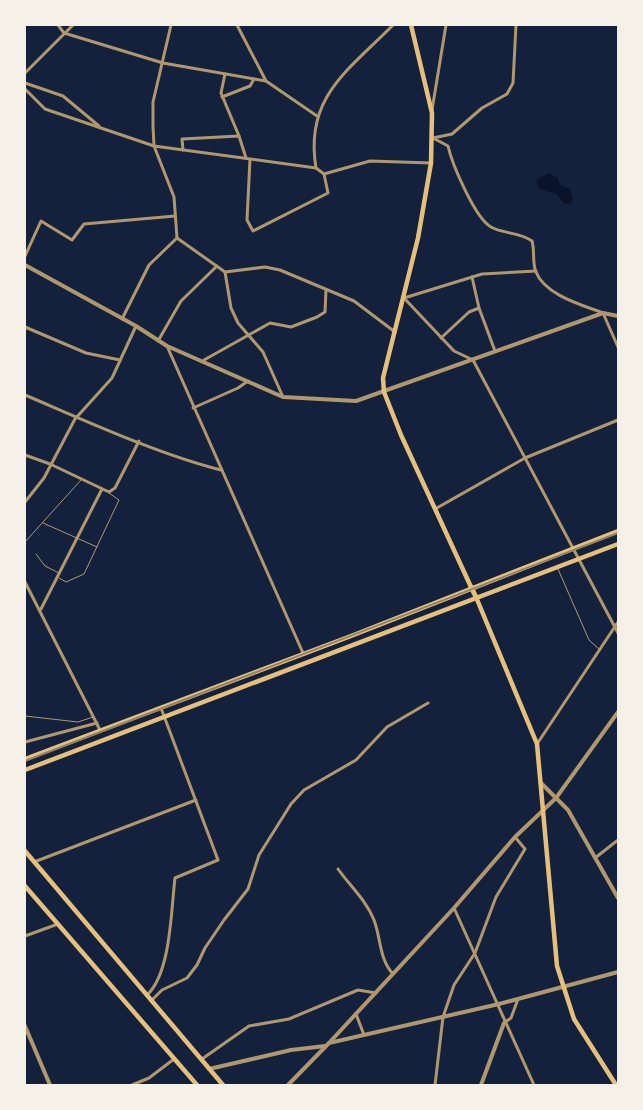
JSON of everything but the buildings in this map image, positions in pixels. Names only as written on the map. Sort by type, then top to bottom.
[{"type":"main road","points":[[411,25],[432,114],[433,138],[431,163],[418,238],[396,332],[382,378],[384,392],[476,597],[537,744],[557,966],[574,1019],[616,1085]]},
{"type":"main road","points":[[25,759],[618,531]]},
{"type":"main road","points":[[25,770],[618,544]]},
{"type":"main road","points":[[25,851],[223,1085]]},
{"type":"main road","points":[[25,886],[196,1085]]},
{"type":"street","points":[[58,25],[64,33],[164,63],[266,81],[317,116]]},
{"type":"street","points":[[25,73],[73,25]]},
{"type":"street","points":[[171,25],[164,63],[153,102],[154,146],[174,198],[177,238],[225,272],[231,308],[238,323],[264,352],[283,397]]},
{"type":"street","points":[[236,25],[266,81]]},
{"type":"street","points":[[316,168],[313,151],[317,116],[328,91],[393,25]]},
{"type":"street","points":[[432,114],[446,25]]},
{"type":"street","points":[[433,138],[452,134],[482,108],[507,94],[514,83],[516,25]]},
{"type":"street","points":[[25,89],[45,110],[154,146],[248,158],[316,168],[324,174],[328,193],[253,231],[247,220],[248,158],[222,97],[222,83],[225,74]]},
{"type":"street","points":[[222,97],[250,86],[254,79]]},
{"type":"street","points":[[25,83],[63,96],[101,128]]},
{"type":"street","points":[[182,150],[182,139],[239,136]]},
{"type":"street","points":[[433,138],[448,146],[450,156],[478,213],[491,227],[532,241],[536,271],[551,289],[569,299],[603,313],[618,316]]},
{"type":"street","points":[[324,174],[370,160],[431,163]]},
{"type":"street","points":[[25,256],[41,221],[72,240],[84,224],[175,216]]},
{"type":"street","points":[[122,318],[149,265],[177,238]]},
{"type":"street","points":[[25,265],[122,318],[167,346],[204,360],[283,397],[356,401],[603,313]]},
{"type":"street","points":[[158,341],[181,301],[217,266]]},
{"type":"street","points":[[225,272],[265,267],[280,270],[354,301],[396,332]]},
{"type":"street","points":[[536,271],[506,272],[472,277],[404,298],[454,352],[473,360],[618,633]]},
{"type":"street","points":[[472,277],[479,308],[495,352]]},
{"type":"street","points":[[204,360],[270,323],[290,327],[317,317],[325,312],[326,290]]},
{"type":"street","points":[[441,338],[469,312],[479,308]]},
{"type":"street","points":[[603,313],[618,347]]},
{"type":"street","points":[[25,326],[86,353],[120,360]]},
{"type":"street","points":[[25,502],[44,478],[77,417],[112,378],[136,326]]},
{"type":"street","points":[[167,346],[303,653]]},
{"type":"street","points":[[193,408],[238,388],[249,381]]},
{"type":"street","points":[[25,395],[202,465],[222,470]]},
{"type":"street","points":[[435,509],[525,458],[618,420]]},
{"type":"street","points":[[25,455],[50,464],[109,492],[115,488],[139,441]]},
{"type":"street","points":[[40,609],[102,489]]},
{"type":"street","points":[[25,582],[100,730]]},
{"type":"street","points":[[537,744],[618,622]]},
{"type":"street","points":[[151,1001],[162,990],[187,978],[197,965],[205,948],[248,889],[259,855],[272,831],[291,804],[304,790],[356,760],[388,727],[428,703]]},
{"type":"street","points":[[146,996],[152,990],[164,962],[175,878],[218,860],[161,708]]},
{"type":"street","points":[[288,1085],[394,975],[515,837],[556,798],[618,712]]},
{"type":"street","points":[[25,742],[97,723]]},
{"type":"street","points":[[541,783],[568,810],[618,898]]},
{"type":"street","points":[[34,862],[196,800]]},
{"type":"street","points":[[435,1085],[443,1017],[454,985],[475,953],[496,897],[525,848],[515,837]]},
{"type":"street","points":[[595,858],[618,840]]},
{"type":"street","points":[[338,869],[367,905],[375,921],[380,948],[387,968],[394,975]]},
{"type":"street","points":[[454,908],[499,1004],[504,1023],[532,1084]]},
{"type":"street","points":[[25,936],[58,924]]},
{"type":"street","points":[[210,1069],[499,1004],[518,997],[563,988],[618,972]]},
{"type":"street","points":[[202,1059],[249,1026],[289,1019],[358,990],[376,993]]},
{"type":"street","points":[[481,1085],[504,1023],[511,1018],[517,1008],[518,997]]},
{"type":"street","points":[[356,1014],[364,1035]]},
{"type":"street","points":[[25,1026],[50,1085]]},
{"type":"street","points":[[132,1085],[149,1078],[174,1059]]},
{"type":"lane","points":[[25,542],[81,479]]},
{"type":"lane","points":[[57,578],[66,582],[84,574],[119,500],[109,492]]},
{"type":"lane","points":[[43,523],[97,547]]},
{"type":"lane","points":[[36,554],[46,566],[60,573]]},
{"type":"lane","points":[[557,568],[589,640],[600,650]]},
{"type":"lane","points":[[25,716],[78,722],[94,717]]},
{"type":"water","points":[[549,173],[558,178],[560,185],[570,189],[573,199],[571,204],[565,204],[556,194],[539,189],[536,180]]},
{"type":"railway","points":[[25,761],[618,533]]}]
